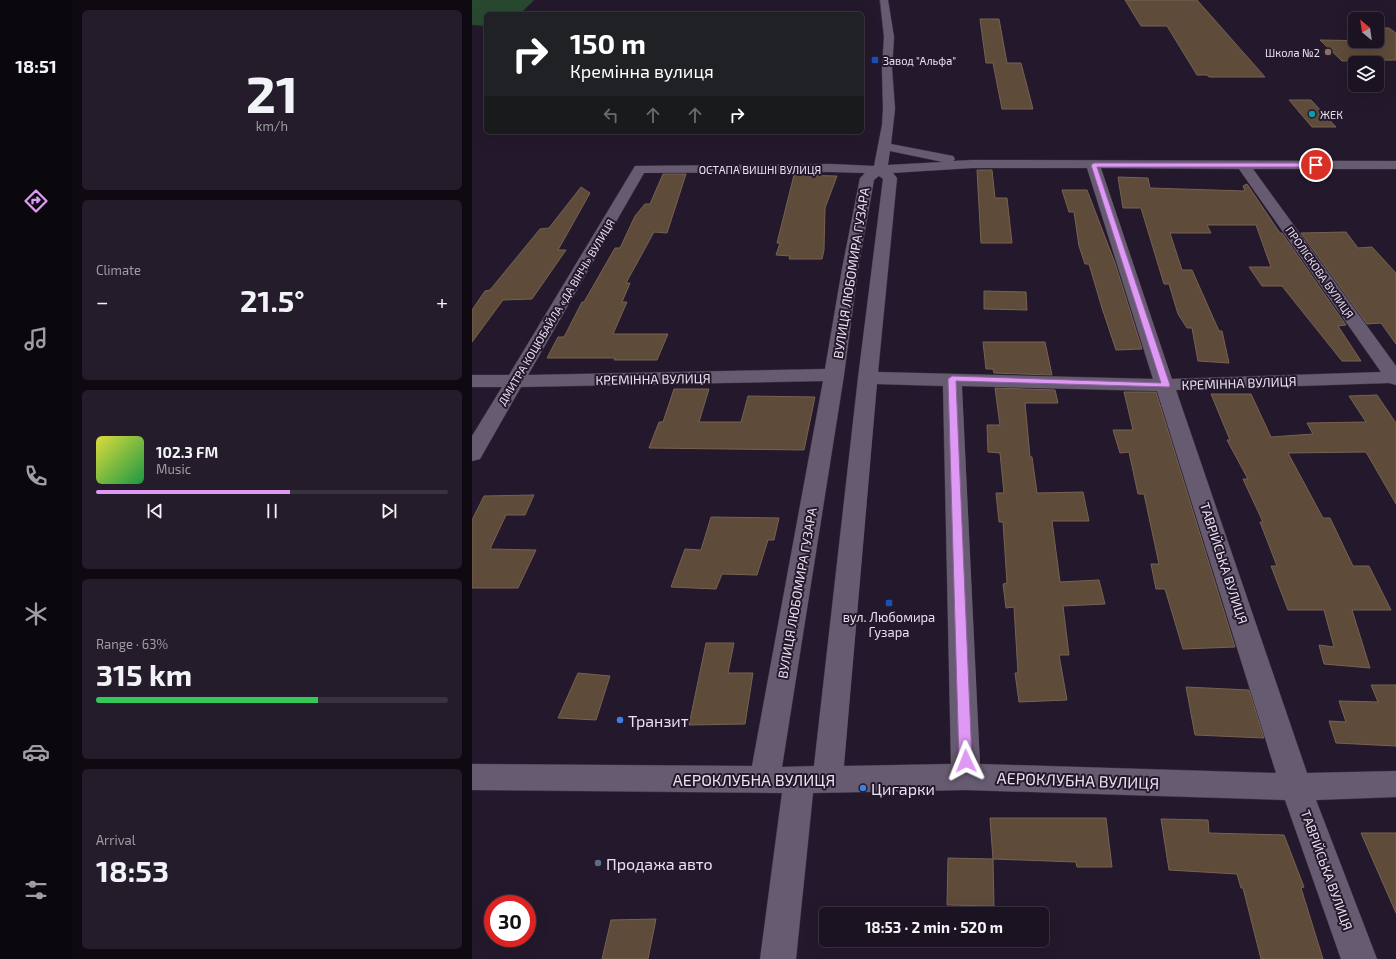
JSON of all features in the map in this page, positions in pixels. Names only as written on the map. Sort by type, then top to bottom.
[{"type":"street","points":[[880,170],[889,109],[887,69],[889,36],[884,0]]},
{"type":"street","points":[[884,146],[972,164],[1244,166],[1396,165]]},
{"type":"street","name":"ОСТАПА ВИШНІ ВУЛИЦЯ","points":[[640,169],[831,168],[880,170],[972,164]]},
{"type":"street","name":"ТАВРІЙСЬКА ВУЛИЦЯ","points":[[1094,165],[1296,787],[1359,959]]},
{"type":"street","name":"ПРОЛІСКОВА ВУЛИЦЯ","points":[[1244,166],[1395,378]]},
{"type":"street","name":"ДМИТРА КОЦЮБАЙЛА «ДА ВІНЧІ» ВУЛИЦЯ","points":[[472,454],[640,169]]},
{"type":"street","name":"ВУЛИЦЯ ЛЮБОМИРА ГУЗАРА","points":[[766,780],[834,375],[850,269],[867,178],[880,170],[890,178],[868,378],[814,780],[778,959]]},
{"type":"street","name":"КРЕМІННА ВУЛИЦЯ","points":[[472,381],[834,375]]},
{"type":"street","name":"КРЕМІННА ВУЛИЦЯ","points":[[868,378],[1166,385],[1395,378]]},
{"type":"street","points":[[952,379],[966,777]]},
{"type":"street","name":"АЕРОКЛУБНА ВУЛИЦЯ","points":[[472,777],[766,780],[966,777],[1296,787],[1396,784]]},
{"type":"green space","points":[[472,0],[534,0],[522,12],[484,12],[484,26],[472,25]]},
{"type":"building","points":[[1125,0],[1197,0],[1265,77],[1209,77],[1207,75],[1197,75],[1167,26],[1141,26]]},
{"type":"building","points":[[980,19],[999,19],[1007,63],[1021,63],[1033,109],[1002,109],[993,63],[986,63]]},
{"type":"building","points":[[1384,28],[1389,28],[1396,33],[1396,60],[1384,60],[1384,56],[1348,56],[1348,61],[1342,61],[1320,40],[1348,40],[1348,48],[1384,48]]},
{"type":"building","name":"ЖЕК","points":[[1289,100],[1311,100],[1336,127],[1312,127]]},
{"type":"building","points":[[977,170],[992,170],[995,198],[1007,198],[1012,243],[981,243]]},
{"type":"building","points":[[663,174],[686,174],[667,233],[654,232],[626,283],[630,283],[622,302],[627,302],[613,334],[668,334],[657,360],[614,360],[615,358],[547,358],[558,337],[564,337],[582,302],[584,302],[615,248],[620,248],[635,216],[645,204],[650,204]]},
{"type":"building","points":[[794,175],[837,176],[825,208],[824,250],[822,259],[789,259],[790,256],[776,255],[780,243],[777,243]]},
{"type":"building","points":[[1118,177],[1148,178],[1150,188],[1245,191],[1243,186],[1247,184],[1346,325],[1338,326],[1361,361],[1342,361],[1282,286],[1262,286],[1249,267],[1271,267],[1256,225],[1207,225],[1211,233],[1170,233],[1182,270],[1192,270],[1219,331],[1222,331],[1229,363],[1198,361],[1192,328],[1187,328],[1178,314],[1169,284],[1164,284],[1141,208],[1123,208]]},
{"type":"building","points":[[581,187],[590,193],[558,250],[566,250],[532,299],[503,300],[472,342],[472,310],[485,291],[490,290],[540,229],[549,228]]},
{"type":"building","points":[[1062,190],[1087,190],[1115,263],[1142,349],[1116,350],[1089,264],[1085,264],[1079,246],[1074,212],[1069,212]]},
{"type":"building","points":[[1346,232],[1358,248],[1372,247],[1396,273],[1396,344],[1381,323],[1367,324],[1301,233]]},
{"type":"building","points":[[984,291],[1026,292],[1027,310],[984,309]]},
{"type":"building","points":[[983,342],[1045,342],[1052,375],[994,373],[993,369],[986,369]]},
{"type":"building","points":[[995,388],[1055,390],[1058,403],[1025,403],[1030,457],[1032,457],[1037,493],[1083,492],[1089,521],[1052,521],[1060,582],[1099,580],[1105,604],[1063,606],[1069,655],[1059,655],[1067,700],[1019,702],[1015,673],[1018,673],[1014,607],[1006,608],[1003,584],[1007,583],[1003,522],[999,522],[996,493],[1004,493],[1000,453],[988,452],[987,425],[1000,425]]},
{"type":"building","points":[[674,389],[709,389],[699,422],[741,422],[748,396],[815,397],[804,450],[649,448],[659,422],[663,422]]},
{"type":"building","points":[[1124,392],[1156,392],[1235,647],[1183,649],[1165,589],[1156,589],[1151,564],[1159,564],[1144,494],[1138,494],[1129,452],[1120,453],[1113,430],[1133,430]]},
{"type":"building","points":[[1211,394],[1251,394],[1271,437],[1313,434],[1307,423],[1366,422],[1349,396],[1377,395],[1396,423],[1396,504],[1366,452],[1288,453],[1323,518],[1330,518],[1353,566],[1369,566],[1391,610],[1352,610],[1370,668],[1324,664],[1319,645],[1334,647],[1324,610],[1288,610],[1271,566],[1277,566],[1260,522],[1263,522],[1243,479],[1248,479],[1227,440],[1230,440]]},
{"type":"building","points":[[534,495],[525,515],[506,515],[490,549],[536,550],[518,588],[472,588],[472,520],[484,496]]},
{"type":"building","points":[[711,517],[779,518],[774,540],[768,540],[757,575],[722,574],[716,589],[671,587],[685,549],[701,550]]},
{"type":"building","points":[[706,643],[734,643],[728,673],[753,673],[745,724],[689,725]]},
{"type":"building","points":[[578,673],[610,676],[596,720],[558,718]]},
{"type":"building","points":[[1371,685],[1396,685],[1396,746],[1336,743],[1329,721],[1346,722],[1339,701],[1378,702]]},
{"type":"building","points":[[1186,687],[1249,690],[1264,738],[1195,735]]},
{"type":"building","points":[[990,818],[1106,818],[1112,867],[1077,867],[1076,862],[993,859]]},
{"type":"building","points":[[1161,819],[1208,820],[1209,833],[1284,835],[1304,887],[1301,888],[1323,959],[1261,959],[1243,888],[1241,888],[1237,874],[1169,870]]},
{"type":"building","points":[[1361,833],[1396,833],[1396,913]]},
{"type":"building","points":[[948,858],[993,859],[994,906],[947,905]]},
{"type":"building","points":[[656,919],[648,959],[602,959],[611,920]]},
{"type":"place","name":"Школа №2","points":[[1328,52]]},
{"type":"place","name":"Завод \"Альфа\"","points":[[875,60]]},
{"type":"place","name":"ЖЕК","points":[[1312,114]]},
{"type":"place","name":"вул. Любомира Гузара","points":[[889,603]]},
{"type":"place","name":"Транзит","points":[[620,720]]},
{"type":"place","name":"Цигарки","points":[[863,788]]},
{"type":"place","name":"Продажа авто","points":[[598,863]]},
{"type":"route","points":[[966,761],[952,379],[1166,385],[1094,165],[1316,165]]}]
